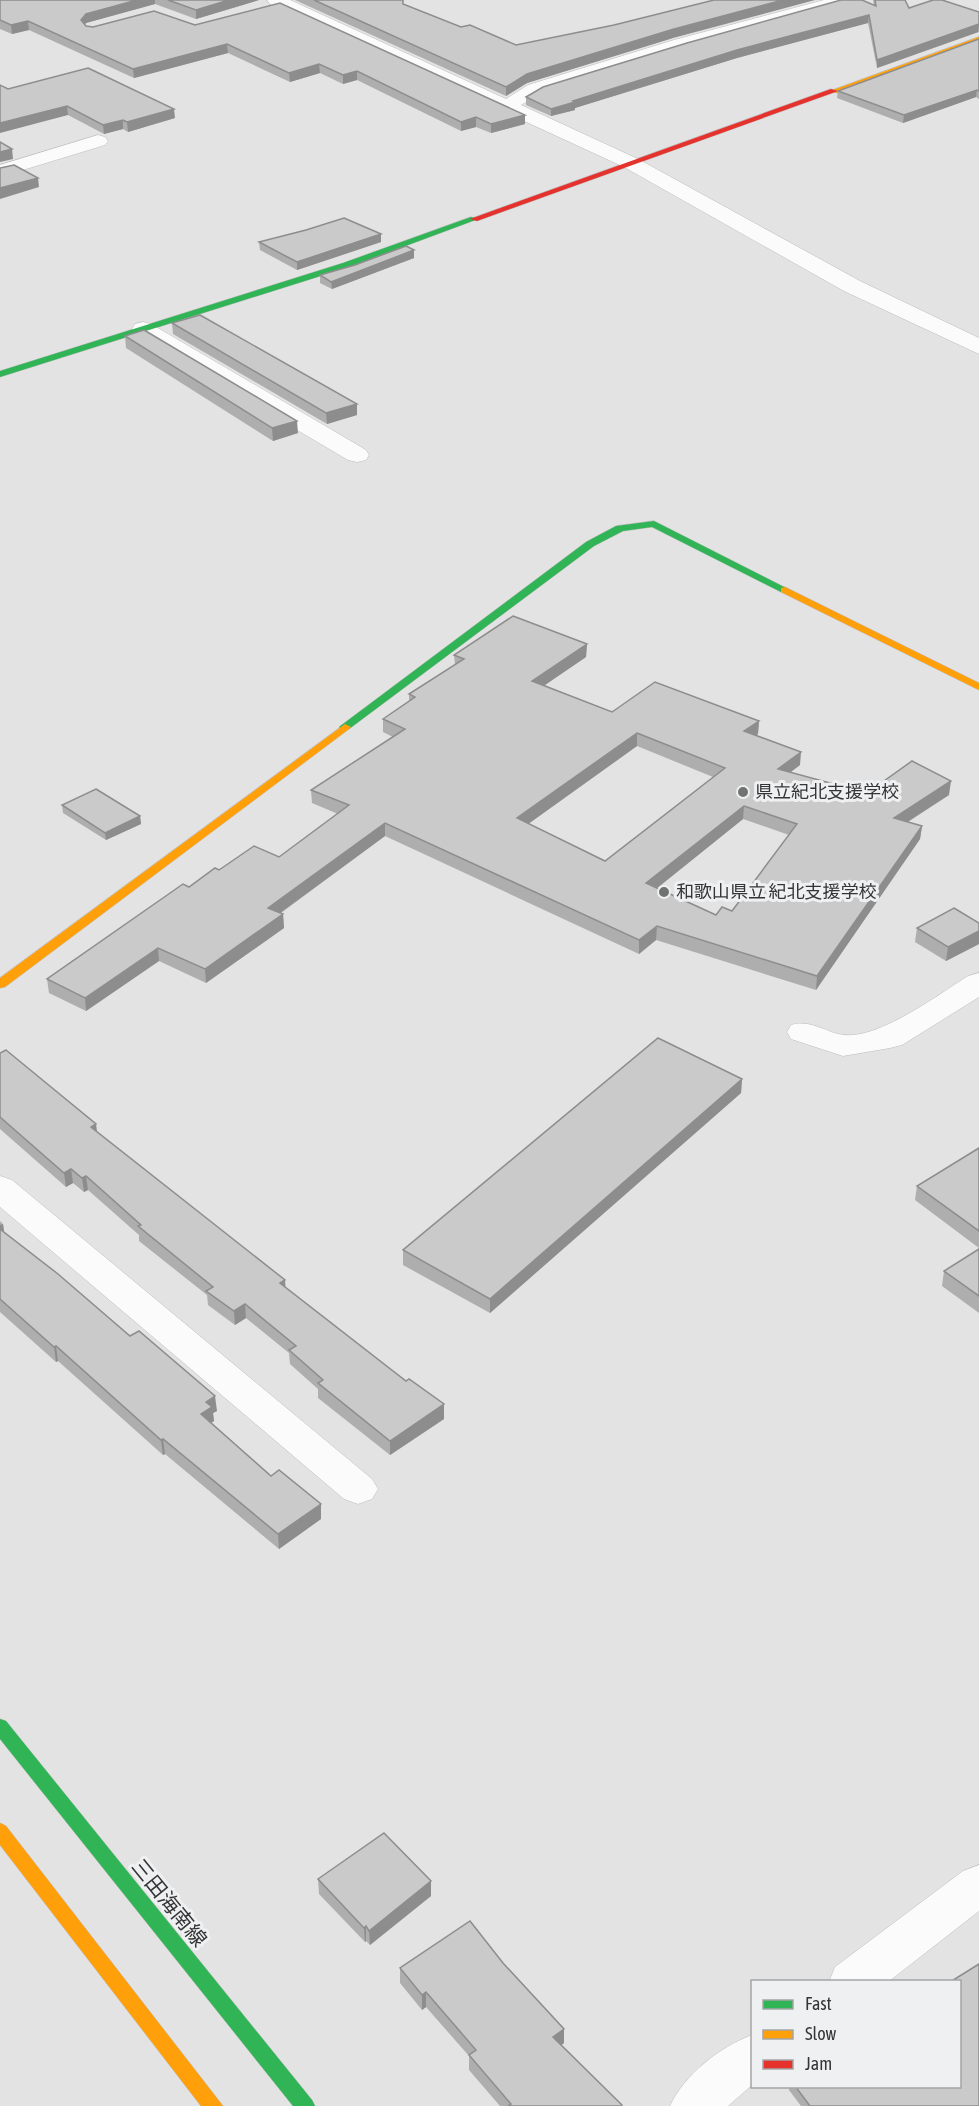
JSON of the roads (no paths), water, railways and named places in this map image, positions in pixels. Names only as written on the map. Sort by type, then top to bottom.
[{"type":"street","points":[[507,106],[535,89],[680,44],[844,0]]},
{"type":"street","points":[[273,4],[631,163],[852,286],[979,347]]},
{"type":"street","points":[[0,374],[346,265],[979,39]]},
{"type":"street","points":[[0,171],[98,141]]},
{"type":"street","points":[[143,329],[357,455]]},
{"type":"street","points":[[0,984],[590,544],[620,528],[654,524],[979,687]]},
{"type":"street","points":[[804,1032],[843,1047],[890,1038],[979,983]]},
{"type":"street","points":[[0,1188],[358,1489]]},
{"type":"street","name":"三田海南線","points":[[0,1726],[306,2106]]},
{"type":"street","points":[[0,1831],[213,2106]]},
{"type":"street","points":[[855,1980],[979,1885]]},
{"type":"street","points":[[694,2106],[723,2079],[751,2058]]},
{"type":"place","name":"県立紀北支援学校","points":[[743,792]]},
{"type":"place","name":"和歌山県立 紀北支援学校","points":[[664,892]]}]
